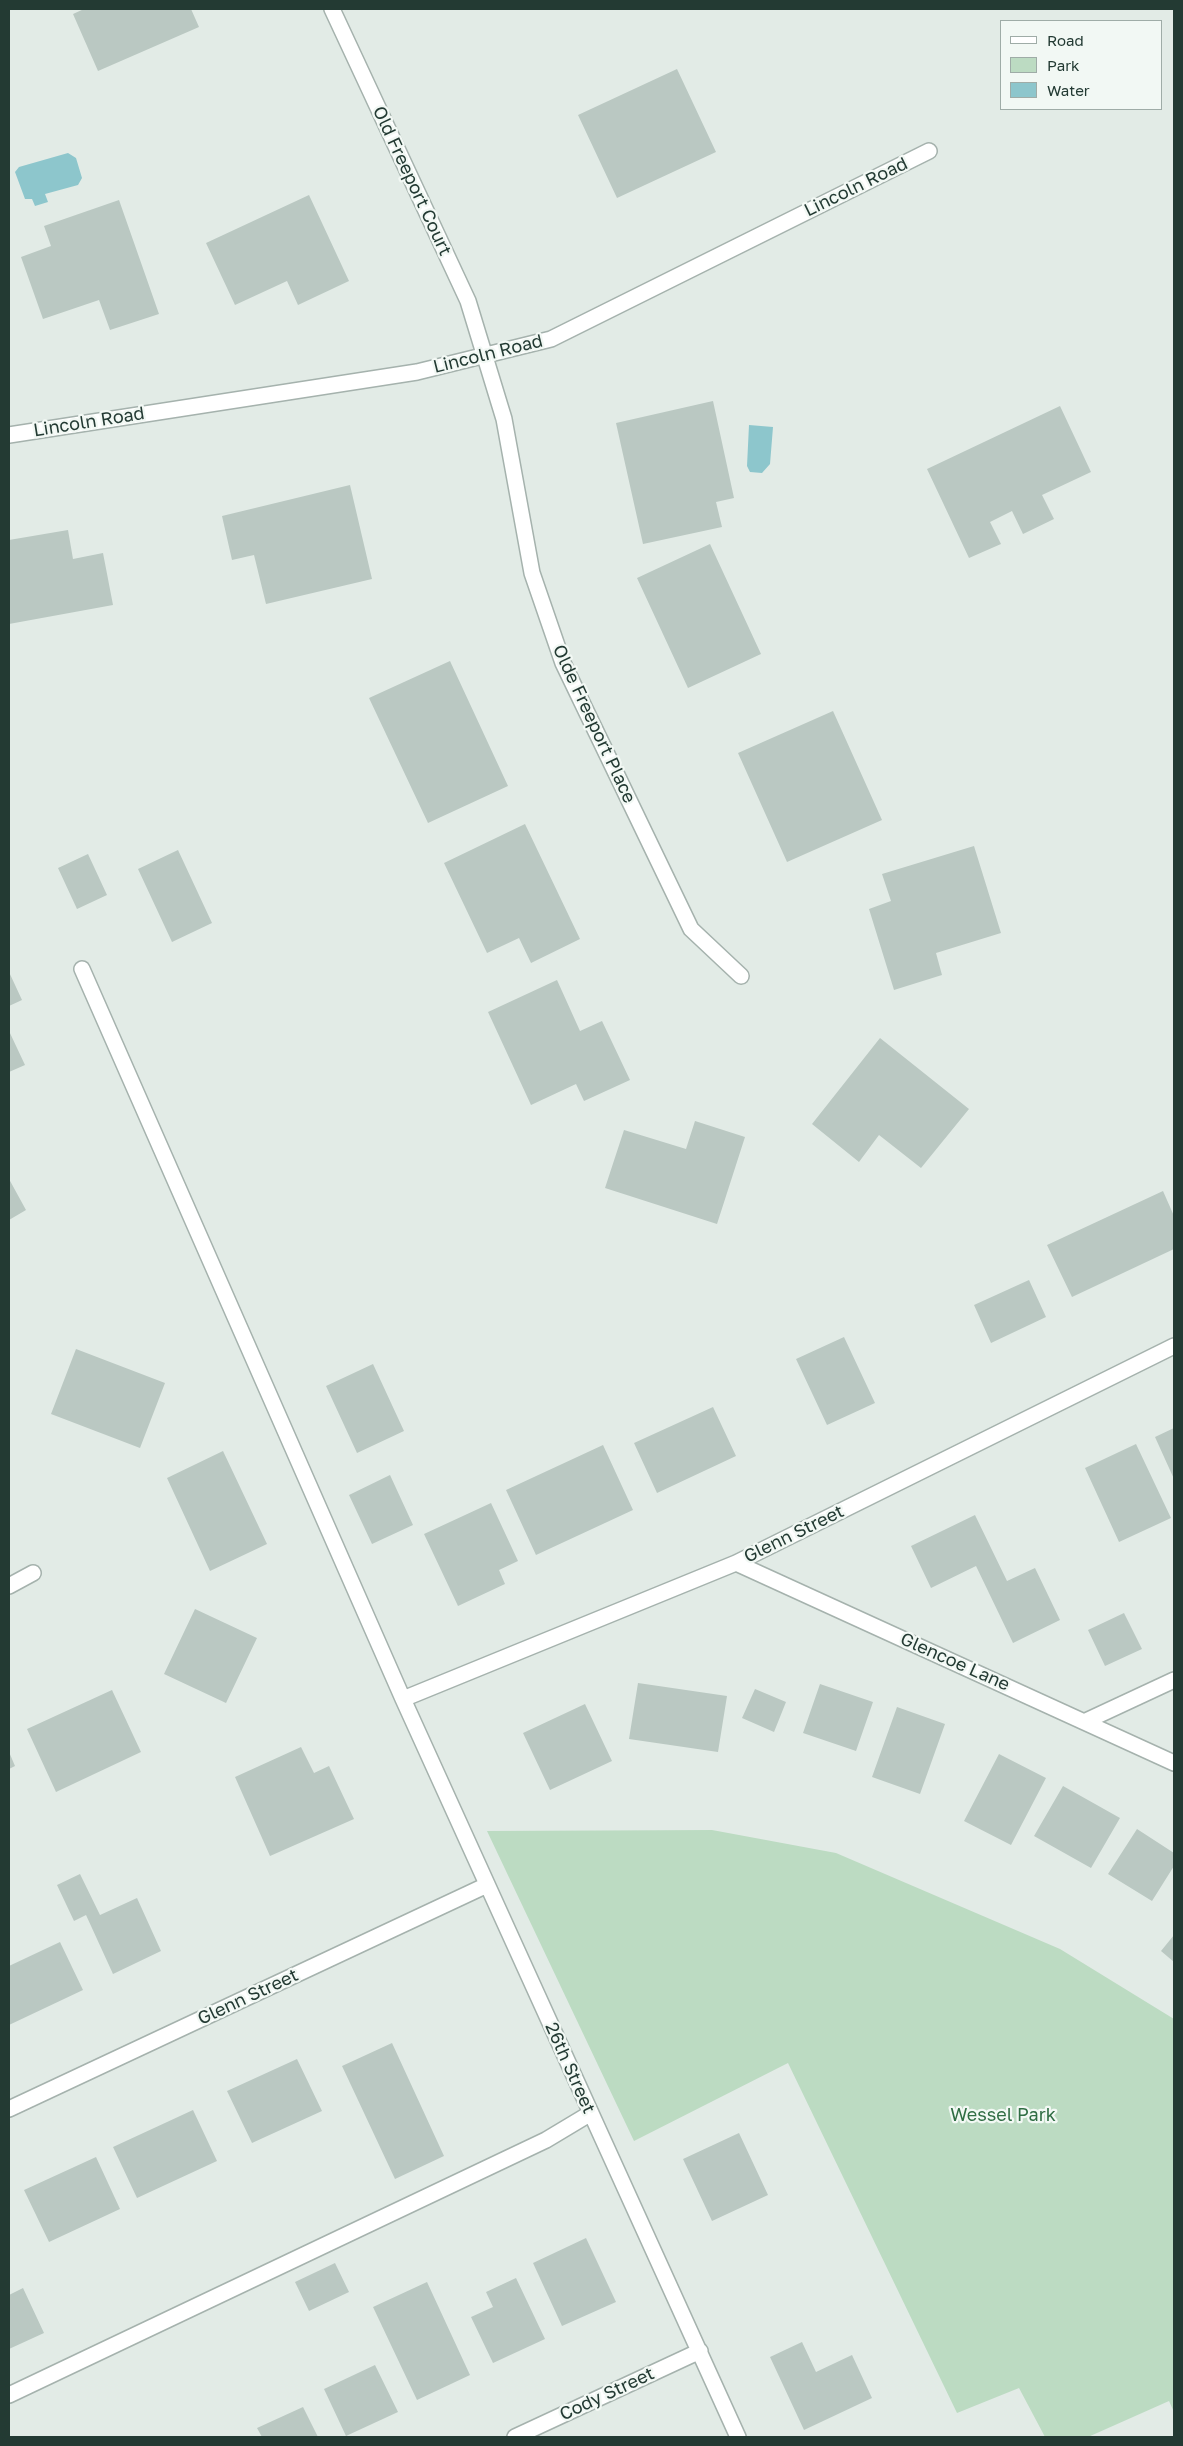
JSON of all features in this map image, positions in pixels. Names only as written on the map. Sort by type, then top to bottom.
[{"type":"street","name":"Old Freeport Court","points":[[332,9],[468,301],[484,355]]},
{"type":"street","name":"Lincoln Road","points":[[9,435],[417,372],[551,339],[929,151]]},
{"type":"street","name":"Olde Freeport Place","points":[[484,355],[504,419],[532,573],[563,663],[691,929],[741,976]]},
{"type":"street","name":"26th Street","points":[[82,969],[403,1699],[738,2437]]},
{"type":"street","name":"Glenn Street","points":[[403,1699],[736,1563],[1174,1346]]},
{"type":"street","name":"Glencoe Lane","points":[[736,1563],[1086,1721],[1174,1763]]},
{"type":"street","points":[[9,1586],[33,1573]]},
{"type":"street","points":[[1086,1721],[1174,1680]]},
{"type":"street","name":"Glenn Street","points":[[9,2109],[487,1885]]},
{"type":"street","points":[[9,2395],[546,2140],[590,2114]]},
{"type":"street","name":"Cody Street","points":[[515,2437],[700,2351]]},
{"type":"green space","name":"Wessel Park","points":[[712,1830],[836,1853],[1060,1949],[1174,2019],[1174,2412],[1169,2401],[1088,2437],[1045,2437],[1019,2388],[957,2413],[788,2063],[634,2141],[487,1831]]},
{"type":"water","points":[[68,153],[76,158],[82,178],[78,185],[45,194],[48,202],[35,206],[32,199],[25,199],[15,172],[19,167]]},
{"type":"water","points":[[749,425],[773,427],[770,464],[762,473],[750,472],[747,466]]},
{"type":"building","points":[[84,9],[191,9],[199,27],[98,71],[73,14]]},
{"type":"building","points":[[677,69],[716,152],[617,198],[578,115]]},
{"type":"building","points":[[309,195],[349,281],[298,305],[287,281],[235,305],[206,243]]},
{"type":"building","points":[[119,200],[159,314],[110,330],[99,300],[43,319],[21,257],[51,246],[44,226]]},
{"type":"building","points":[[713,401],[734,498],[716,502],[722,527],[643,544],[616,423]]},
{"type":"building","points":[[1060,406],[1091,472],[1042,495],[1054,519],[1023,534],[1012,511],[990,522],[1001,544],[969,558],[927,469]]},
{"type":"building","points":[[350,485],[372,579],[266,604],[254,555],[232,560],[222,516]]},
{"type":"building","points":[[68,530],[73,559],[103,553],[113,605],[9,624],[9,540]]},
{"type":"building","points":[[710,544],[761,654],[688,688],[637,578]]},
{"type":"building","points":[[450,661],[508,786],[428,823],[369,698]]},
{"type":"building","points":[[833,711],[882,820],[787,862],[738,753]]},
{"type":"building","points":[[525,824],[580,939],[531,963],[519,938],[487,953],[444,863]]},
{"type":"building","points":[[974,846],[1001,933],[936,953],[942,975],[894,990],[869,909],[891,901],[882,874]]},
{"type":"building","points":[[178,850],[212,923],[172,942],[138,869]]},
{"type":"building","points":[[88,854],[107,895],[77,909],[58,868]]},
{"type":"building","points":[[9,972],[22,1000],[9,1006]]},
{"type":"building","points":[[557,980],[580,1031],[602,1021],[630,1080],[584,1101],[576,1084],[531,1105],[488,1012]]},
{"type":"building","points":[[9,1031],[25,1065],[9,1072]]},
{"type":"building","points":[[880,1038],[969,1109],[921,1168],[879,1135],[859,1162],[812,1124]]},
{"type":"building","points":[[695,1121],[745,1137],[717,1224],[605,1188],[624,1130],[686,1149]]},
{"type":"building","points":[[9,1179],[26,1210],[9,1220]]},
{"type":"building","points":[[1163,1191],[1174,1216],[1174,1249],[1072,1297],[1047,1245]]},
{"type":"building","points":[[1029,1280],[1046,1317],[991,1343],[974,1305]]},
{"type":"building","points":[[844,1337],[875,1403],[827,1425],[796,1359]]},
{"type":"building","points":[[76,1349],[165,1383],[140,1448],[51,1414]]},
{"type":"building","points":[[373,1364],[404,1431],[357,1453],[326,1386]]},
{"type":"building","points":[[713,1407],[736,1456],[657,1493],[634,1443]]},
{"type":"building","points":[[1174,1428],[1174,1479],[1155,1437]]},
{"type":"building","points":[[1136,1444],[1171,1518],[1119,1542],[1085,1468]]},
{"type":"building","points":[[603,1445],[633,1510],[536,1555],[506,1490]]},
{"type":"building","points":[[223,1451],[267,1544],[210,1571],[167,1478]]},
{"type":"building","points":[[390,1475],[413,1525],[372,1544],[349,1495]]},
{"type":"building","points":[[491,1503],[518,1561],[499,1570],[505,1584],[458,1606],[424,1534]]},
{"type":"building","points":[[975,1515],[1007,1581],[1035,1568],[1060,1620],[1013,1643],[976,1566],[931,1588],[911,1546]]},
{"type":"building","points":[[195,1609],[257,1638],[226,1703],[164,1674]]},
{"type":"building","points":[[1124,1613],[1142,1649],[1105,1666],[1088,1630]]},
{"type":"building","points":[[638,1683],[727,1696],[718,1752],[629,1739]]},
{"type":"building","points":[[820,1684],[873,1702],[856,1751],[803,1733]]},
{"type":"building","points":[[755,1689],[786,1702],[774,1732],[742,1718]]},
{"type":"building","points":[[112,1690],[141,1752],[56,1792],[27,1729]]},
{"type":"building","points":[[585,1704],[612,1761],[550,1790],[523,1733]]},
{"type":"building","points":[[897,1707],[945,1724],[920,1794],[872,1777]]},
{"type":"building","points":[[301,1747],[314,1773],[329,1766],[354,1819],[270,1856],[235,1777]]},
{"type":"building","points":[[9,1752],[15,1766],[9,1769]]},
{"type":"building","points":[[999,1754],[1046,1778],[1011,1845],[964,1821]]},
{"type":"building","points":[[1063,1786],[1120,1818],[1091,1868],[1034,1836]]},
{"type":"building","points":[[1137,1829],[1174,1853],[1174,1866],[1152,1901],[1108,1874]]},
{"type":"building","points":[[80,1874],[100,1915],[137,1898],[161,1951],[113,1974],[86,1915],[74,1921],[57,1885]]},
{"type":"building","points":[[1174,1935],[1174,1962],[1161,1951]]},
{"type":"building","points":[[60,1942],[83,1990],[9,2025],[9,1966]]},
{"type":"building","points":[[392,2043],[444,2156],[395,2179],[342,2066]]},
{"type":"building","points":[[297,2059],[322,2111],[252,2143],[227,2091]]},
{"type":"building","points":[[193,2110],[217,2161],[137,2198],[113,2147]]},
{"type":"building","points":[[739,2133],[768,2195],[712,2221],[683,2159]]},
{"type":"building","points":[[96,2157],[120,2209],[49,2242],[24,2190]]},
{"type":"building","points":[[586,2238],[616,2302],[562,2326],[533,2263]]},
{"type":"building","points":[[335,2263],[349,2292],[309,2311],[295,2282]]},
{"type":"building","points":[[516,2278],[545,2339],[493,2363],[471,2317],[493,2307],[486,2292]]},
{"type":"building","points":[[427,2282],[470,2375],[417,2400],[373,2307]]},
{"type":"building","points":[[23,2288],[44,2333],[9,2349],[9,2295]]},
{"type":"building","points":[[802,2342],[816,2372],[852,2355],[872,2398],[804,2430],[770,2357]]},
{"type":"building","points":[[375,2365],[398,2412],[346,2436],[324,2389]]},
{"type":"building","points":[[303,2407],[318,2437],[262,2437],[257,2428]]}]
